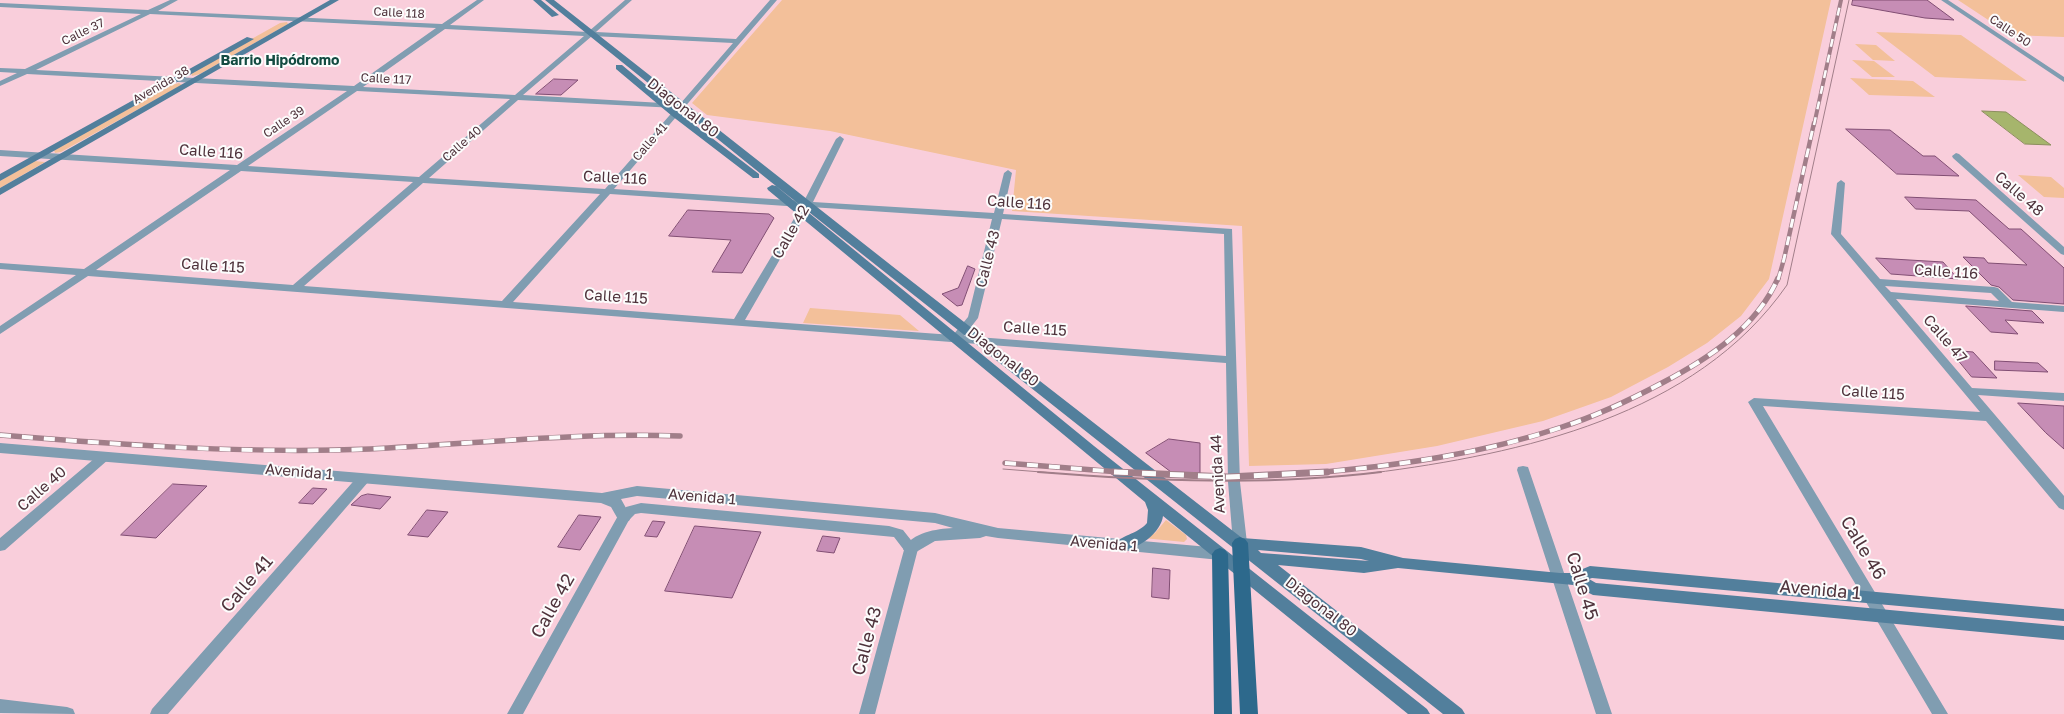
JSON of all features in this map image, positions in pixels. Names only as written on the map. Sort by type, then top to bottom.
[{"type":"main road","name":"Avenida 38","points":[[0,178],[319,0]]},
{"type":"main road","name":"Avenida 38","points":[[0,192],[335,0]]},
{"type":"main road","name":"Diagonal 80","points":[[537,0],[804,208],[966,328],[1241,557],[1421,714]]},
{"type":"main road","name":"Diagonal 80","points":[[550,0],[584,35],[666,106],[678,110],[791,204],[804,208],[955,339],[1152,500],[1220,554],[1241,557]]},
{"type":"main road","points":[[1121,545],[1147,532],[1155,525],[1157,514],[1152,500]]},
{"type":"main road","name":"Avenida 1","points":[[1241,557],[1361,553],[1403,564],[1567,579],[1593,589],[2064,633]]},
{"type":"main road","points":[[1220,554],[1223,714]]},
{"type":"main road","name":"Avenida 1","points":[[1241,557],[1364,567],[1403,564]]},
{"type":"main road","name":"Avenida 44","points":[[1241,557],[1249,714]]},
{"type":"main road","name":"Diagonal 80","points":[[1258,558],[1456,714]]},
{"type":"main road","name":"Avenida 1","points":[[1567,579],[1590,572],[2064,615]]},
{"type":"street","points":[[0,12],[29,0]]},
{"type":"street","name":"Calle 37","points":[[0,84],[175,0]]},
{"type":"street","name":"Calle 39","points":[[0,332],[482,0]]},
{"type":"street","name":"Calle 40","points":[[294,289],[516,98],[584,35],[629,0]]},
{"type":"street","name":"Calle 41","points":[[505,304],[774,0]]},
{"type":"street","name":"Calle 50","points":[[1944,0],[2064,80]]},
{"type":"street","name":"Calle 118","points":[[0,5],[584,35],[738,41]]},
{"type":"street","name":"Calle 117","points":[[0,70],[666,106]]},
{"type":"street","name":"Calle 42","points":[[738,322],[804,208],[840,139]]},
{"type":"street","name":"Calle 116","points":[[0,153],[791,204]]},
{"type":"street","name":"Calle 48","points":[[1956,156],[2064,252]]},
{"type":"street","name":"Calle 43","points":[[955,339],[973,318],[1008,173]]},
{"type":"street","name":"Calle 47","points":[[1841,183],[1836,234],[1886,296],[2064,505]]},
{"type":"street","name":"Calle 116","points":[[804,208],[1229,231]]},
{"type":"street","name":"Avenida 44","points":[[1229,231],[1230,360],[1234,482],[1241,557]]},
{"type":"street","name":"Calle 115","points":[[0,266],[1230,360]]},
{"type":"street","name":"Calle 116","points":[[1876,282],[1994,290],[2009,305]]},
{"type":"street","name":"Calle 116","points":[[1886,296],[2064,309]]},
{"type":"street","points":[[1968,391],[2064,397]]},
{"type":"street","name":"Calle 115","points":[[1754,402],[1990,417]]},
{"type":"street","name":"Calle 46","points":[[1754,402],[1940,714]]},
{"type":"street","name":"Avenida 1","points":[[0,448],[602,498],[637,491],[935,518],[998,533],[1220,554]]},
{"type":"street","name":"Calle 40","points":[[0,546],[105,456]]},
{"type":"street","name":"Calle 45","points":[[1524,470],[1567,579],[1604,714]]},
{"type":"street","name":"Calle 41","points":[[158,714],[364,478]]},
{"type":"street","points":[[602,498],[616,503],[624,517]]},
{"type":"street","name":"Avenida 1","points":[[624,517],[631,510],[643,508],[889,531],[898,533],[911,550]]},
{"type":"street","name":"Calle 42","points":[[515,714],[624,517]]},
{"type":"street","points":[[911,550],[920,541],[932,536],[998,533]]},
{"type":"street","name":"Calle 43","points":[[867,714],[911,550]]},
{"type":"street","points":[[0,706],[67,714]]},
{"type":"shaded area","points":[[782,0],[1831,0],[1769,279],[1741,316],[1707,343],[1668,367],[1611,397],[1543,421],[1437,446],[1326,464],[1249,466],[1242,226],[1012,211],[1016,170],[830,131],[707,115],[692,103]]},
{"type":"shaded area","points":[[1958,0],[2064,0],[2064,37],[2011,35]]},
{"type":"shaded area","points":[[287,22],[288,24],[200,74],[192,76],[191,73],[280,23]]},
{"type":"shaded area","points":[[1876,32],[1961,35],[2027,81],[1935,77]]},
{"type":"shaded area","points":[[1855,44],[1876,45],[1895,61],[1873,60]]},
{"type":"shaded area","points":[[1852,60],[1874,61],[1895,77],[1872,77]]},
{"type":"shaded area","points":[[1850,78],[1913,81],[1935,97],[1869,95]]},
{"type":"shaded area","points":[[179,83],[182,85],[61,152],[55,153],[54,150],[171,85]]},
{"type":"shaded area","points":[[1982,111],[2006,112],[2051,145],[2025,144]]},
{"type":"shaded area","points":[[34,161],[45,162],[0,188],[0,181]]},
{"type":"shaded area","points":[[2018,175],[2051,177],[2064,188],[2064,198],[2044,197]]},
{"type":"shaded area","points":[[810,308],[900,315],[919,331],[803,323]]},
{"type":"shaded area","points":[[1166,520],[1186,535],[1187,539],[1184,542],[1143,538],[1155,533]]},
{"type":"building","points":[[1853,0],[1927,0],[1954,20],[1925,18],[1852,5]]},
{"type":"building","points":[[554,79],[578,80],[561,95],[536,94]]},
{"type":"building","points":[[1846,129],[1890,130],[1923,156],[1935,156],[1959,176],[1897,174]]},
{"type":"building","points":[[1905,197],[1976,200],[2009,229],[2021,229],[2064,268],[2064,304],[2013,300],[1999,287],[1991,285],[1963,257],[1984,258],[1988,263],[2027,265],[1969,211],[1916,209]]},
{"type":"building","points":[[688,210],[769,214],[774,218],[742,273],[712,272],[731,240],[669,236]]},
{"type":"building","points":[[1876,258],[1943,262],[1958,279],[1891,274]]},
{"type":"building","points":[[968,266],[975,269],[962,305],[957,306],[942,294],[958,288]]},
{"type":"building","points":[[1966,306],[2032,311],[2044,323],[2005,320],[2018,334],[1991,332]]},
{"type":"building","points":[[1950,350],[1973,352],[1997,378],[1972,377]]},
{"type":"building","points":[[1995,361],[2038,363],[2048,372],[1995,370]]},
{"type":"building","points":[[2018,403],[2064,406],[2064,449],[2046,433]]},
{"type":"building","points":[[1169,439],[1200,443],[1200,473],[1171,472],[1146,453]]},
{"type":"building","points":[[173,484],[207,486],[156,538],[121,535]]},
{"type":"building","points":[[313,488],[327,489],[313,504],[299,503]]},
{"type":"building","points":[[368,494],[391,497],[380,509],[351,505],[361,496]]},
{"type":"building","points":[[427,510],[448,512],[428,537],[408,535]]},
{"type":"building","points":[[579,515],[601,517],[580,550],[558,547]]},
{"type":"building","points":[[653,521],[665,522],[657,537],[645,536]]},
{"type":"building","points":[[695,526],[761,532],[732,598],[665,591]]},
{"type":"building","points":[[823,536],[840,538],[834,553],[817,551]]},
{"type":"building","points":[[1153,568],[1170,570],[1169,599],[1152,597]]},
{"type":"tram line","points":[[1375,473],[1487,454],[1545,440],[1601,421],[1655,397],[1705,367],[1749,330],[1787,285],[1849,0]]},
{"type":"tram line","points":[[1003,469],[1054,473]]},
{"type":"tram line","points":[[1038,472],[1210,481],[1296,479],[1375,473]]},
{"type":"tram line","points":[[1375,473],[1381,472]]},
{"type":"railway","points":[[1814,125],[1841,0]]},
{"type":"railway","points":[[1778,280],[1814,123]]},
{"type":"railway","points":[[1317,472],[1375,467],[1470,452],[1532,436],[1600,413],[1679,374],[1729,340],[1757,312],[1769,296],[1778,278]]},
{"type":"railway","points":[[0,435],[139,445],[278,450],[370,449],[603,436],[680,436]]},
{"type":"railway","points":[[1005,463],[1126,473]]},
{"type":"railway","points":[[1114,472],[1126,473]]},
{"type":"railway","points":[[1126,473],[1228,477],[1317,472]]},
{"type":"railway","points":[[1312,473],[1317,472]]},
{"type":"railway","points":[[1317,472],[1327,472]]},
{"type":"railway","points":[[1126,473],[1132,473]]},
{"type":"district","name":"Barrio Hipódromo","points":[[280,61]]}]
